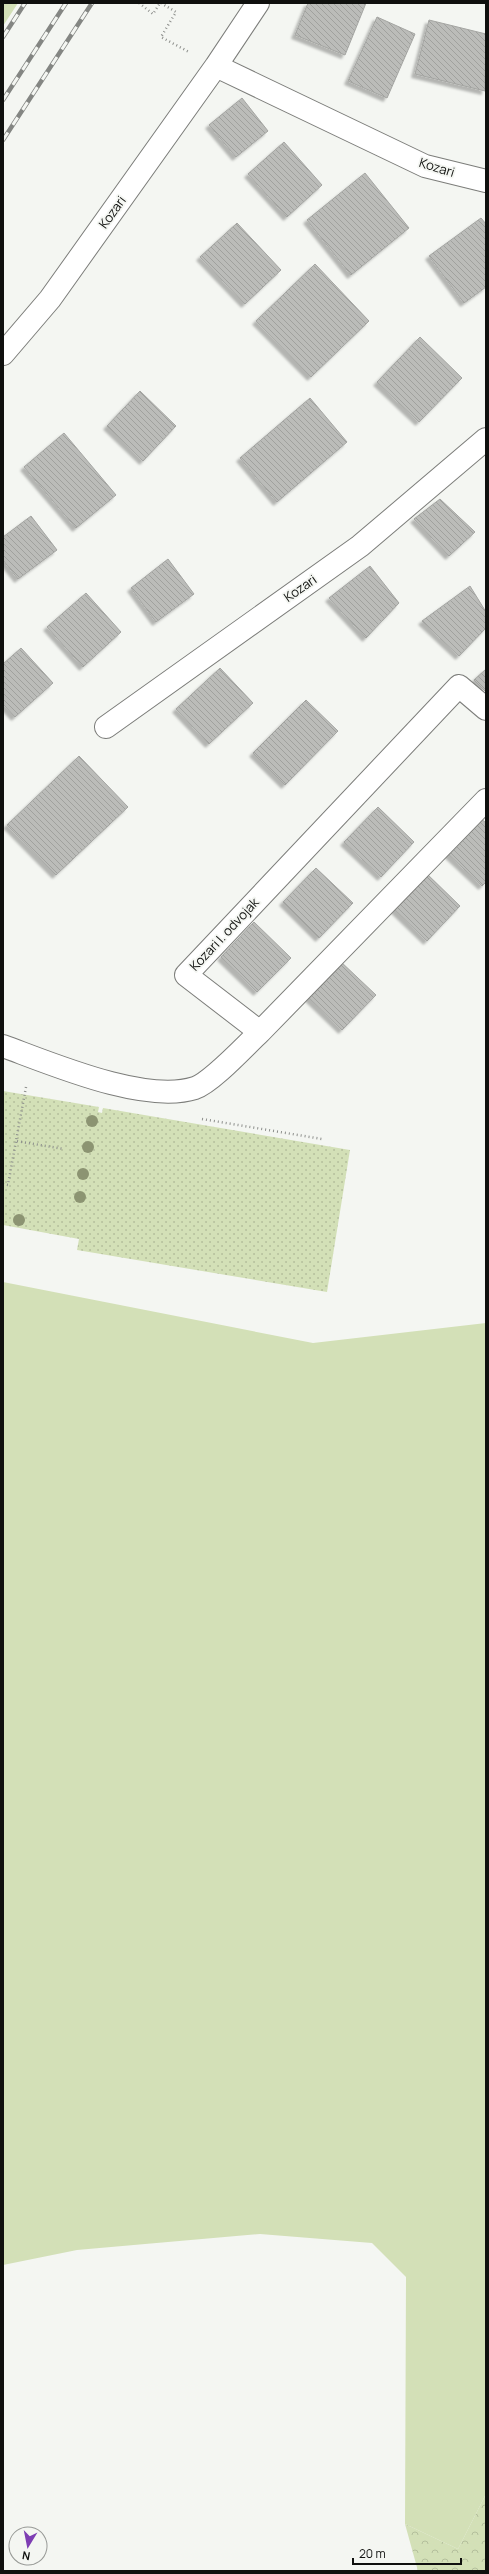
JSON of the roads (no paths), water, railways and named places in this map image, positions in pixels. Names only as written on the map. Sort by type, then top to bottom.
[{"type":"street","name":"Kozari","points":[[3,354],[50,299],[216,66],[258,3]]},
{"type":"street","name":"Kozari","points":[[216,66],[425,166],[486,180]]},
{"type":"street","name":"Kozari","points":[[106,727],[360,546],[486,439]]},
{"type":"street","name":"Kozari I. odvojak","points":[[260,1032],[186,975],[459,686],[486,708]]},
{"type":"street","points":[[3,1046],[132,1089],[166,1093],[196,1088],[217,1072],[260,1032],[486,800]]},
{"type":"railway","points":[[3,37],[25,3]]},
{"type":"railway","points":[[3,100],[66,3]]},
{"type":"railway","points":[[3,140],[92,3]]}]
